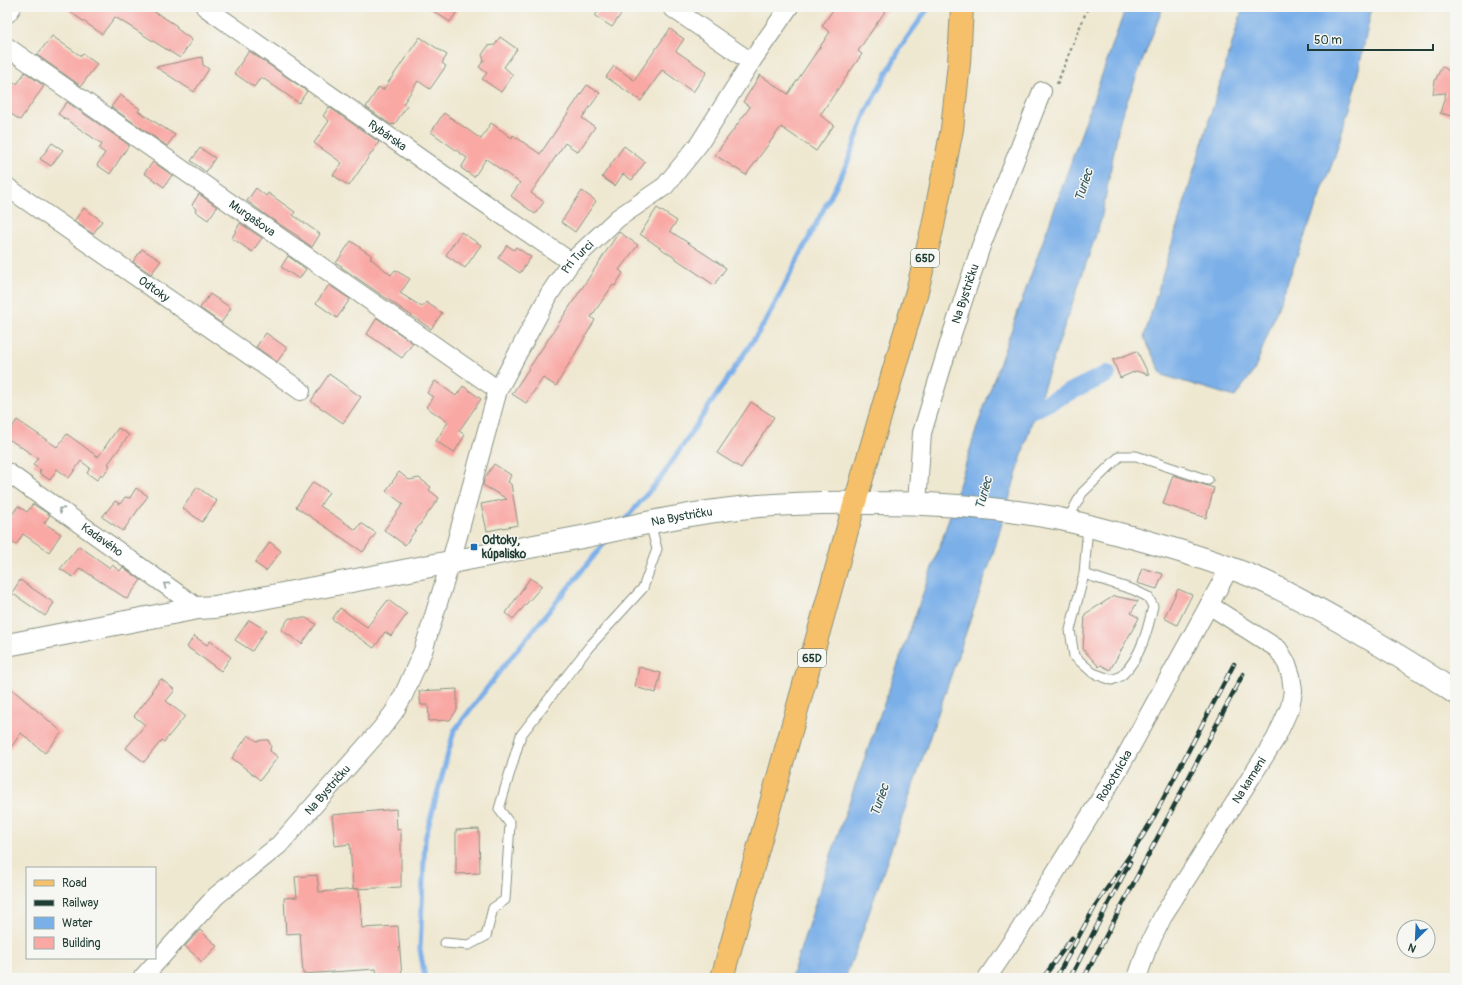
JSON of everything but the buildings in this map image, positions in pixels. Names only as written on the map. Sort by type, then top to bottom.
[{"type":"main road","name":"65D","points":[[722,978],[855,502],[917,291],[934,219],[952,129],[959,63],[962,7]]},
{"type":"street","points":[[7,14],[12,7]]},
{"type":"street","name":"Rybárska","points":[[205,7],[461,187],[571,262]]},
{"type":"street","points":[[671,7],[751,62]]},
{"type":"street","name":"Pri Turci","points":[[451,561],[498,390],[550,293],[571,262],[618,218],[665,186],[699,144],[751,62],[789,7]]},
{"type":"street","name":"Murgašova","points":[[7,47],[498,390]]},
{"type":"street","name":"Na Bystričku","points":[[7,645],[587,536],[648,523],[748,507],[794,503],[855,502],[924,504],[922,433],[949,342],[981,246],[1040,95]]},
{"type":"street","name":"Odtoky","points":[[7,187],[301,391]]},
{"type":"street","name":"Kadavého","points":[[7,472],[198,608]]},
{"type":"street","points":[[924,504],[1027,513],[1067,521],[1189,553],[1230,567],[1283,591],[1335,618],[1455,693]]},
{"type":"street","name":"Na Bystričku","points":[[142,978],[216,896],[279,845],[381,729],[394,712],[403,696],[423,651],[451,561]]},
{"type":"street","name":"Robotnícka","points":[[987,978],[1021,928],[1117,772],[1230,567]]},
{"type":"street","name":"Na kameni","points":[[1137,978],[1147,949],[1164,914],[1276,738],[1290,707],[1293,691],[1291,676],[1287,664],[1278,649],[1209,605]]},
{"type":"lane","points":[[1067,521],[1082,493],[1120,456],[1136,456],[1208,480]]},
{"type":"lane","points":[[445,943],[469,945],[486,936],[493,908],[505,900],[510,824],[499,809],[521,735],[589,647],[643,588],[657,550],[648,523]]},
{"type":"lane","points":[[1084,574],[1134,590],[1148,597],[1153,606],[1147,632],[1136,658],[1123,675],[1112,680],[1093,673],[1074,656],[1070,630],[1084,574],[1088,526]]},
{"type":"path","points":[[1040,95],[1051,100],[1088,7]]},
{"type":"water","name":"Turiec","points":[[1126,7],[1163,7],[1120,120],[1101,220],[1032,421],[992,557],[859,942],[845,978],[791,978],[840,828],[945,531],[977,427]]},
{"type":"water","points":[[1243,7],[1372,7],[1355,87],[1335,156],[1254,371],[1235,397],[1162,375],[1144,337]]},
{"type":"waterway","points":[[625,520],[663,475],[766,321],[847,164],[866,112],[902,45],[929,7]]},
{"type":"waterway","points":[[1016,418],[1107,374]]},
{"type":"waterway","points":[[425,978],[420,949],[425,839],[454,731],[503,667],[608,539]]},
{"type":"railway","points":[[1056,978],[1097,903],[1151,822],[1234,664]]},
{"type":"railway","points":[[1084,978],[1243,674]]},
{"type":"railway","points":[[1070,978],[1130,862]]},
{"type":"railway","points":[[1043,978],[1072,938]]},
{"type":"place","name":"Odtoky, kúpalisko","points":[[474,547]]}]
